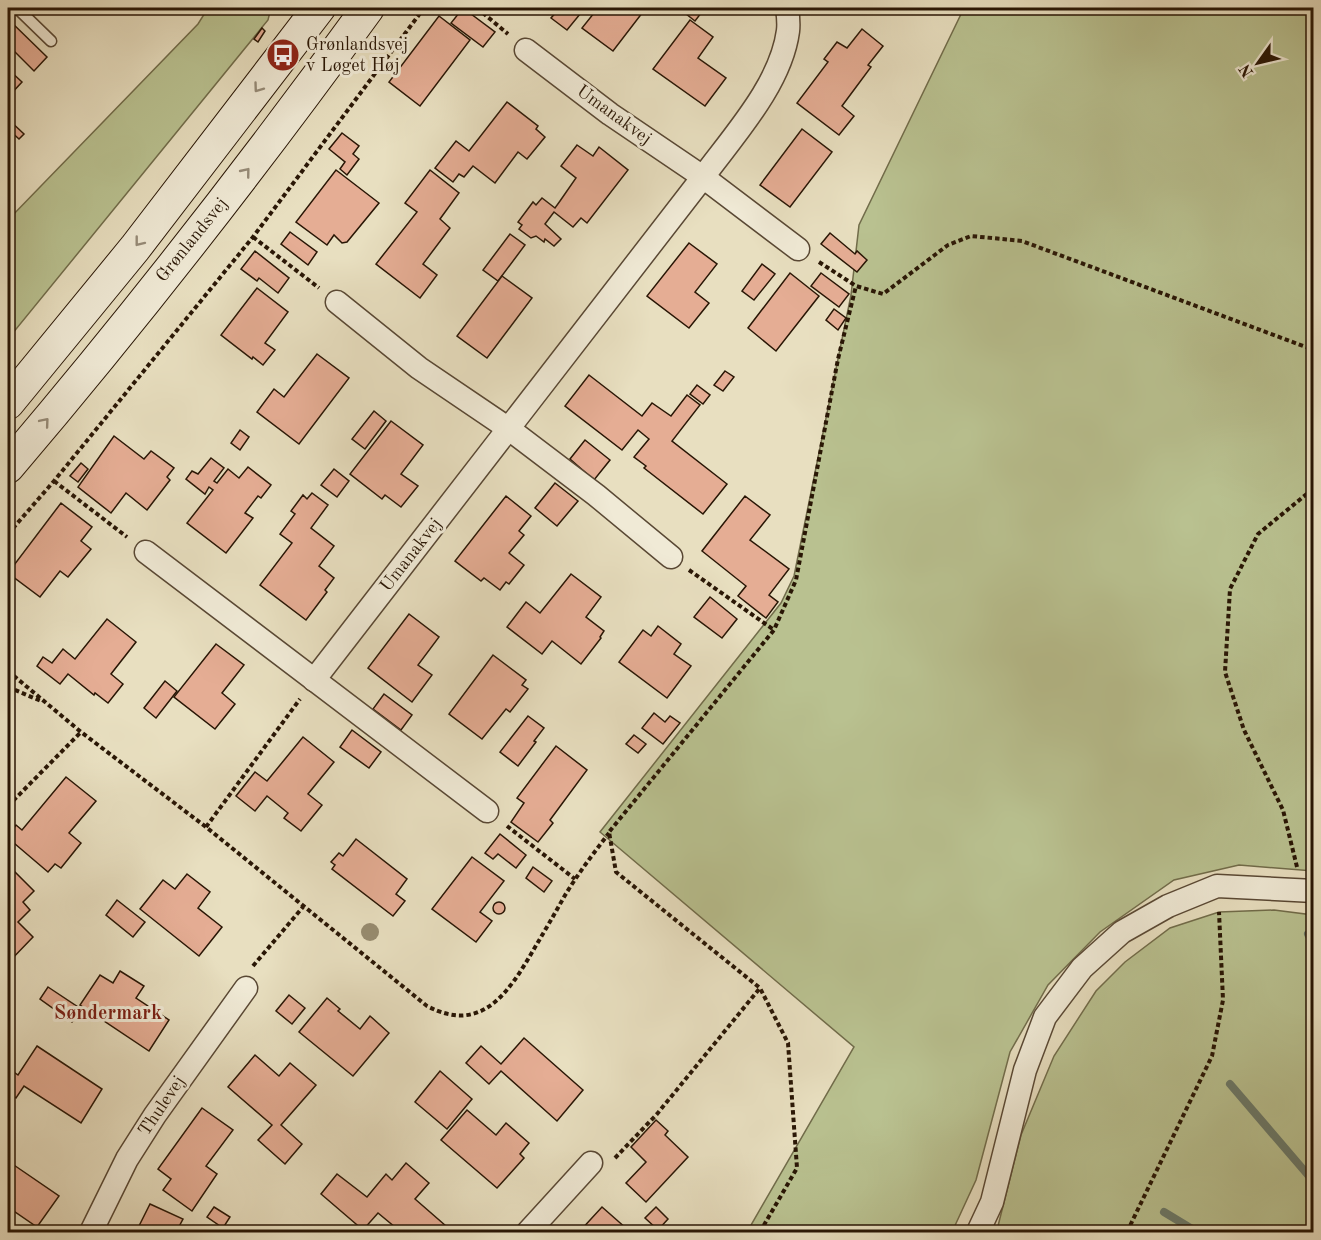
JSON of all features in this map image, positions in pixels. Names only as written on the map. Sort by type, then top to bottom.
[{"type":"street","points":[[8,403],[135,248],[319,8]]},
{"type":"street","name":"Grønlandsvej","points":[[8,466],[75,387],[269,143],[368,8]]},
{"type":"street","name":"Umanakvej","points":[[314,680],[703,177],[760,98],[780,64],[789,29],[787,8]]},
{"type":"street","name":"Umanakvej","points":[[526,50],[610,114],[703,177],[798,249]]},
{"type":"street","points":[[337,302],[419,368],[509,429],[613,508],[671,557]]},
{"type":"street","points":[[146,552],[487,810]]},
{"type":"street","points":[[978,1233],[992,1202],[1025,1070],[1045,1017],[1082,968],[1122,932],[1168,906],[1217,886],[1308,890]]},
{"type":"street","name":"Thulevej","points":[[91,1233],[127,1159],[154,1115],[246,988]]},
{"type":"street","points":[[528,1233],[591,1163]]},
{"type":"lane","points":[[17,8],[51,41]]},
{"type":"path","points":[[8,534],[253,237],[424,8]]},
{"type":"path","points":[[477,8],[526,50]]},
{"type":"path","points":[[798,249],[856,286],[883,294],[948,245],[971,236],[1022,241],[1314,350]]},
{"type":"path","points":[[253,237],[337,302]]},
{"type":"path","points":[[8,670],[81,732],[206,827],[427,1006],[439,1012],[467,1015],[478,1012],[497,1000],[514,983],[574,879],[609,832],[774,630],[796,580],[838,359],[856,286]]},
{"type":"path","points":[[54,481],[146,552]]},
{"type":"path","points":[[1308,890],[1283,810],[1244,730],[1225,672],[1230,590],[1258,534],[1314,488]]},
{"type":"path","points":[[671,557],[774,630]]},
{"type":"path","points":[[206,827],[314,680]]},
{"type":"path","points":[[8,687],[45,702]]},
{"type":"path","points":[[8,806],[81,732]]},
{"type":"path","points":[[487,810],[574,879]]},
{"type":"path","points":[[609,832],[616,872],[760,988],[788,1042],[797,1168],[760,1233]]},
{"type":"path","points":[[1127,1233],[1212,1056],[1223,1000],[1217,886]]},
{"type":"path","points":[[246,988],[249,970],[303,907]]},
{"type":"path","points":[[591,1163],[615,1158],[657,1114],[760,988]]},
{"type":"green space","points":[[208,8],[271,8],[268,20],[8,339],[8,220],[198,24]]},
{"type":"green space","points":[[964,8],[1313,8],[1313,871],[1239,865],[1174,880],[1100,932],[1048,985],[1010,1052],[976,1180],[952,1232],[747,1232],[854,1047],[600,832],[781,603],[794,576],[851,295],[859,225]]},
{"type":"green space","points":[[1274,910],[1313,915],[1313,1232],[995,1232],[1021,1135],[1054,1056],[1096,991],[1125,962],[1170,928],[1219,912]]},
{"type":"building","points":[[463,8],[495,32],[483,47],[451,23]]},
{"type":"building","points":[[560,8],[585,8],[567,30],[551,18]]},
{"type":"building","points":[[598,8],[646,8],[613,51],[582,28]]},
{"type":"building","points":[[683,8],[705,8],[695,21],[681,10]]},
{"type":"building","points":[[439,16],[470,40],[420,106],[389,82]]},
{"type":"building","points":[[8,19],[47,57],[34,71],[8,45]]},
{"type":"building","points":[[690,20],[713,37],[698,58],[726,78],[705,106],[653,69]]},
{"type":"building","points":[[262,28],[265,31],[258,42],[254,39]]},
{"type":"building","points":[[862,29],[883,46],[868,65],[871,67],[842,106],[854,116],[839,135],[797,103],[828,62],[824,59],[837,42],[847,48]]},
{"type":"building","points":[[8,69],[22,82],[8,97]]},
{"type":"building","points":[[507,102],[538,126],[536,129],[545,137],[527,159],[518,152],[495,183],[473,166],[464,177],[459,174],[453,182],[435,168],[456,141],[469,151]]},
{"type":"building","points":[[8,119],[24,134],[19,139],[8,129]]},
{"type":"building","points":[[802,129],[832,152],[790,207],[760,185]]},
{"type":"building","points":[[342,133],[359,146],[353,154],[359,159],[347,175],[340,169],[345,162],[329,149]]},
{"type":"building","points":[[577,145],[593,156],[599,147],[628,170],[587,223],[581,218],[573,227],[554,212],[545,224],[561,239],[554,246],[545,239],[544,242],[536,236],[531,238],[519,229],[522,225],[518,222],[533,202],[536,205],[542,198],[555,208],[576,178],[561,166]]},
{"type":"building","points":[[336,170],[379,203],[347,242],[342,243],[334,235],[327,245],[296,222]]},
{"type":"building","points":[[430,170],[459,193],[440,219],[450,228],[423,264],[437,275],[420,298],[376,264],[417,212],[405,203]]},
{"type":"building","points":[[290,232],[317,252],[308,265],[281,244]]},
{"type":"building","points":[[830,233],[855,254],[857,251],[867,260],[857,272],[821,244]]},
{"type":"building","points":[[510,234],[525,245],[498,281],[483,270]]},
{"type":"building","points":[[689,243],[717,264],[695,292],[709,303],[689,328],[647,296]]},
{"type":"building","points":[[255,251],[289,278],[278,293],[259,278],[257,281],[241,269]]},
{"type":"building","points":[[762,264],[775,274],[754,300],[742,291]]},
{"type":"building","points":[[790,273],[819,296],[776,351],[748,328]]},
{"type":"building","points":[[821,273],[849,294],[839,307],[811,286]]},
{"type":"building","points":[[502,276],[532,298],[487,358],[457,336]]},
{"type":"building","points":[[257,288],[288,312],[265,343],[275,350],[263,365],[221,335]]},
{"type":"building","points":[[834,309],[846,318],[838,330],[826,320]]},
{"type":"building","points":[[317,354],[349,378],[299,444],[257,412],[274,389],[284,397]]},
{"type":"building","points":[[725,371],[734,377],[723,391],[714,385]]},
{"type":"building","points":[[589,375],[642,416],[652,403],[671,416],[687,395],[700,405],[672,441],[727,484],[703,514],[644,468],[646,466],[634,457],[649,439],[638,430],[622,450],[565,406]]},
{"type":"building","points":[[697,385],[710,395],[703,404],[690,394]]},
{"type":"building","points":[[374,411],[386,421],[365,449],[352,439]]},
{"type":"building","points":[[391,421],[423,445],[401,474],[418,486],[401,507],[385,495],[382,499],[350,474]]},
{"type":"building","points":[[240,430],[249,437],[240,450],[231,443]]},
{"type":"building","points":[[114,436],[144,459],[151,451],[174,468],[167,477],[170,480],[147,510],[126,493],[111,513],[78,487]]},
{"type":"building","points":[[585,440],[610,460],[594,480],[570,459]]},
{"type":"building","points":[[211,458],[224,468],[214,481],[217,483],[228,469],[239,478],[248,467],[271,485],[261,498],[258,496],[245,513],[253,518],[226,553],[187,523],[213,490],[209,487],[205,494],[186,479],[192,471],[198,474]]},
{"type":"building","points":[[81,463],[88,469],[78,482],[70,476]]},
{"type":"building","points":[[334,469],[349,481],[337,497],[321,485]]},
{"type":"building","points":[[555,483],[578,501],[557,526],[535,508]]},
{"type":"building","points":[[312,493],[328,505],[311,528],[334,546],[319,566],[334,578],[325,590],[327,592],[306,620],[260,585],[292,543],[280,534],[295,514],[291,511],[303,495],[307,499]]},
{"type":"building","points":[[506,496],[531,516],[519,531],[524,535],[509,553],[524,565],[509,584],[506,582],[500,590],[484,578],[481,581],[455,561]]},
{"type":"building","points":[[745,496],[770,515],[750,540],[789,569],[769,595],[778,602],[766,618],[738,596],[746,586],[702,551]]},
{"type":"building","points":[[61,503],[92,527],[81,541],[91,549],[68,577],[60,571],[40,597],[8,573]]},
{"type":"building","points":[[571,574],[601,597],[586,617],[604,631],[581,664],[552,641],[542,654],[507,627],[526,602],[540,613]]},
{"type":"building","points":[[710,597],[737,619],[722,638],[694,617]]},
{"type":"building","points":[[409,614],[439,637],[418,665],[432,675],[412,702],[368,668]]},
{"type":"building","points":[[107,619],[136,642],[111,674],[123,684],[108,703],[68,674],[60,684],[37,666],[43,657],[52,663],[63,649],[75,659]]},
{"type":"building","points":[[658,626],[681,644],[674,654],[691,666],[667,698],[619,662],[643,630],[651,636]]},
{"type":"building","points":[[216,644],[244,665],[222,693],[235,704],[215,729],[174,697]]},
{"type":"building","points":[[493,655],[526,680],[522,685],[528,689],[510,712],[506,709],[482,739],[449,714]]},
{"type":"building","points":[[165,681],[177,691],[156,718],[144,708]]},
{"type":"building","points":[[384,694],[412,715],[401,730],[373,709]]},
{"type":"building","points":[[654,713],[665,722],[670,716],[680,723],[663,744],[642,728]]},
{"type":"building","points":[[528,716],[544,728],[518,766],[500,752]]},
{"type":"building","points":[[352,730],[381,752],[369,768],[340,747]]},
{"type":"building","points":[[634,735],[646,744],[638,753],[626,744]]},
{"type":"building","points":[[303,737],[334,762],[308,794],[322,805],[301,831],[284,818],[288,813],[267,796],[255,811],[236,796],[255,772],[267,781]]},
{"type":"building","points":[[556,746],[587,770],[550,820],[553,823],[538,842],[511,822],[524,803],[517,798]]},
{"type":"building","points":[[66,777],[96,801],[69,833],[81,843],[61,868],[55,864],[48,872],[8,836],[16,825],[22,830]]},
{"type":"building","points":[[500,834],[526,855],[516,868],[498,854],[493,859],[485,853]]},
{"type":"building","points":[[356,839],[407,879],[396,894],[405,901],[393,916],[332,869],[335,865],[331,862],[339,853],[343,856]]},
{"type":"building","points":[[472,857],[504,881],[480,912],[492,921],[476,942],[432,909]]},
{"type":"building","points":[[8,865],[34,891],[23,902],[30,910],[18,922],[33,937],[8,963]]},
{"type":"building","points":[[533,867],[552,881],[544,892],[526,878]]},
{"type":"building","points":[[187,874],[210,892],[198,908],[222,927],[199,956],[140,909],[163,880],[175,889]]},
{"type":"building","points":[[117,900],[145,922],[133,937],[106,915]]},
{"type":"building","points":[[501,902],[505,908],[501,914],[497,914],[493,906]]},
{"type":"building","points":[[120,971],[144,986],[136,998],[169,1020],[149,1051],[80,1005],[100,975],[113,983]]},
{"type":"building","points":[[48,987],[81,1009],[72,1022],[40,999]]},
{"type":"building","points":[[289,995],[305,1008],[292,1024],[276,1011]]},
{"type":"building","points":[[327,998],[340,1009],[338,1011],[360,1029],[370,1016],[389,1033],[353,1076],[299,1032]]},
{"type":"building","points":[[524,1038],[583,1090],[557,1121],[501,1071],[489,1084],[466,1063],[481,1046],[501,1064]]},
{"type":"building","points":[[37,1046],[102,1089],[81,1123],[24,1086],[16,1098],[8,1092],[8,1068],[18,1075]]},
{"type":"building","points":[[255,1055],[279,1076],[290,1063],[316,1085],[281,1125],[302,1144],[285,1164],[258,1140],[272,1125],[228,1087]]},
{"type":"building","points":[[440,1071],[472,1099],[447,1129],[415,1102]]},
{"type":"building","points":[[202,1108],[233,1130],[206,1166],[217,1174],[192,1211],[163,1190],[171,1179],[158,1169]]},
{"type":"building","points":[[467,1110],[496,1135],[506,1123],[529,1143],[520,1154],[524,1158],[497,1188],[441,1140]]},
{"type":"building","points":[[656,1120],[668,1131],[665,1135],[688,1157],[646,1202],[626,1183],[646,1162],[631,1147]]},
{"type":"building","points":[[8,1161],[59,1196],[37,1227],[8,1207]]},
{"type":"building","points":[[406,1163],[429,1183],[415,1199],[446,1226],[440,1232],[401,1232],[378,1213],[363,1230],[321,1194],[337,1174],[367,1197],[386,1174],[392,1180]]},
{"type":"building","points":[[150,1204],[183,1219],[176,1232],[136,1232]]},
{"type":"building","points":[[214,1207],[230,1217],[223,1228],[207,1217]]},
{"type":"building","points":[[602,1207],[627,1229],[624,1232],[579,1232]]},
{"type":"building","points":[[656,1207],[668,1219],[658,1230],[645,1218]]},
{"type":"waterway","points":[[1308,934],[1314,945]]},
{"type":"waterway","points":[[1230,1084],[1314,1182]]},
{"type":"waterway","points":[[1164,1212],[1197,1232]]},
{"type":"place","name":"Grønlandsvej v Løget Høj","points":[[283,55]]},
{"type":"district","name":"Søndermark","points":[[108,1014]]}]
